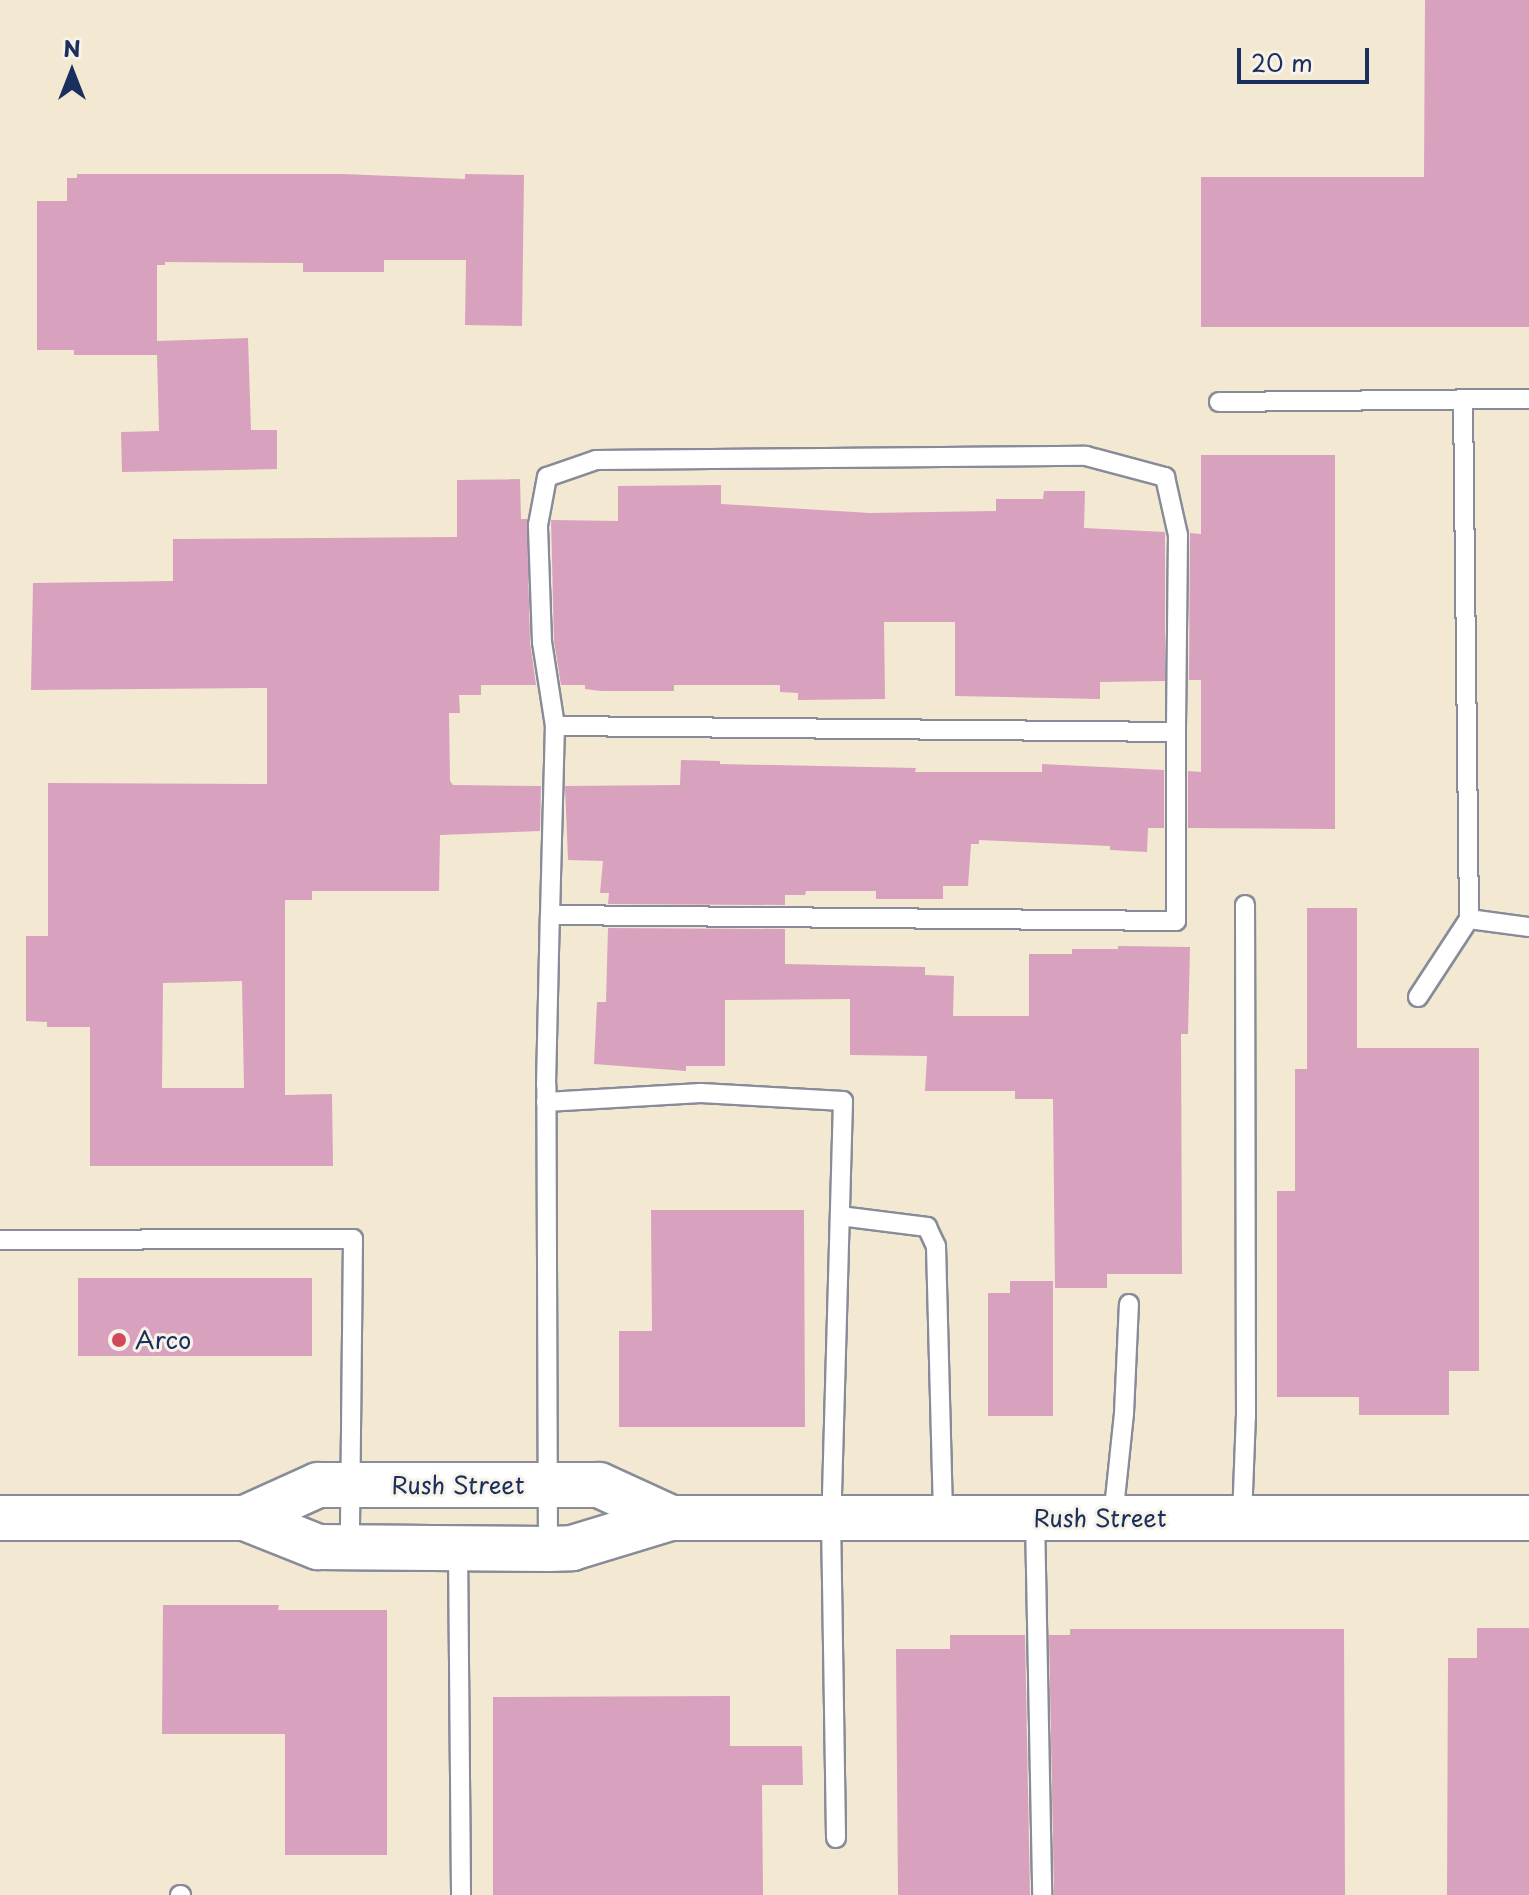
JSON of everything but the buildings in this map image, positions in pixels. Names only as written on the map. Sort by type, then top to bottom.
[{"type":"street","name":"Rush Street","points":[[245,1518],[318,1485],[599,1485],[671,1518]]},
{"type":"street","name":"Rush Street","points":[[0,1518],[245,1518],[318,1547],[548,1549],[572,1548],[671,1518],[1529,1518]]},
{"type":"lane","points":[[1418,997],[1469,919],[1463,399]]},
{"type":"lane","points":[[1219,402],[1529,399]]},
{"type":"lane","points":[[548,1549],[546,1102],[550,915],[555,726],[542,642],[538,525],[547,477],[596,460],[1086,456],[1165,477],[1178,535],[1176,921],[550,915]]},
{"type":"lane","points":[[555,726],[1176,732]]},
{"type":"lane","points":[[1242,1518],[1246,1416],[1245,905]]},
{"type":"lane","points":[[1469,919],[1529,927]]},
{"type":"lane","points":[[546,1102],[701,1093],[843,1101],[831,1518],[836,1838]]},
{"type":"lane","points":[[840,1216],[927,1227],[936,1246],[943,1518]]},
{"type":"lane","points":[[0,1240],[353,1239],[350,1546]]},
{"type":"lane","points":[[1113,1518],[1124,1413],[1129,1304]]},
{"type":"lane","points":[[1035,1518],[1042,1895]]},
{"type":"lane","points":[[458,1547],[461,1895]]},
{"type":"place","name":"Arco","points":[[119,1340]]}]
